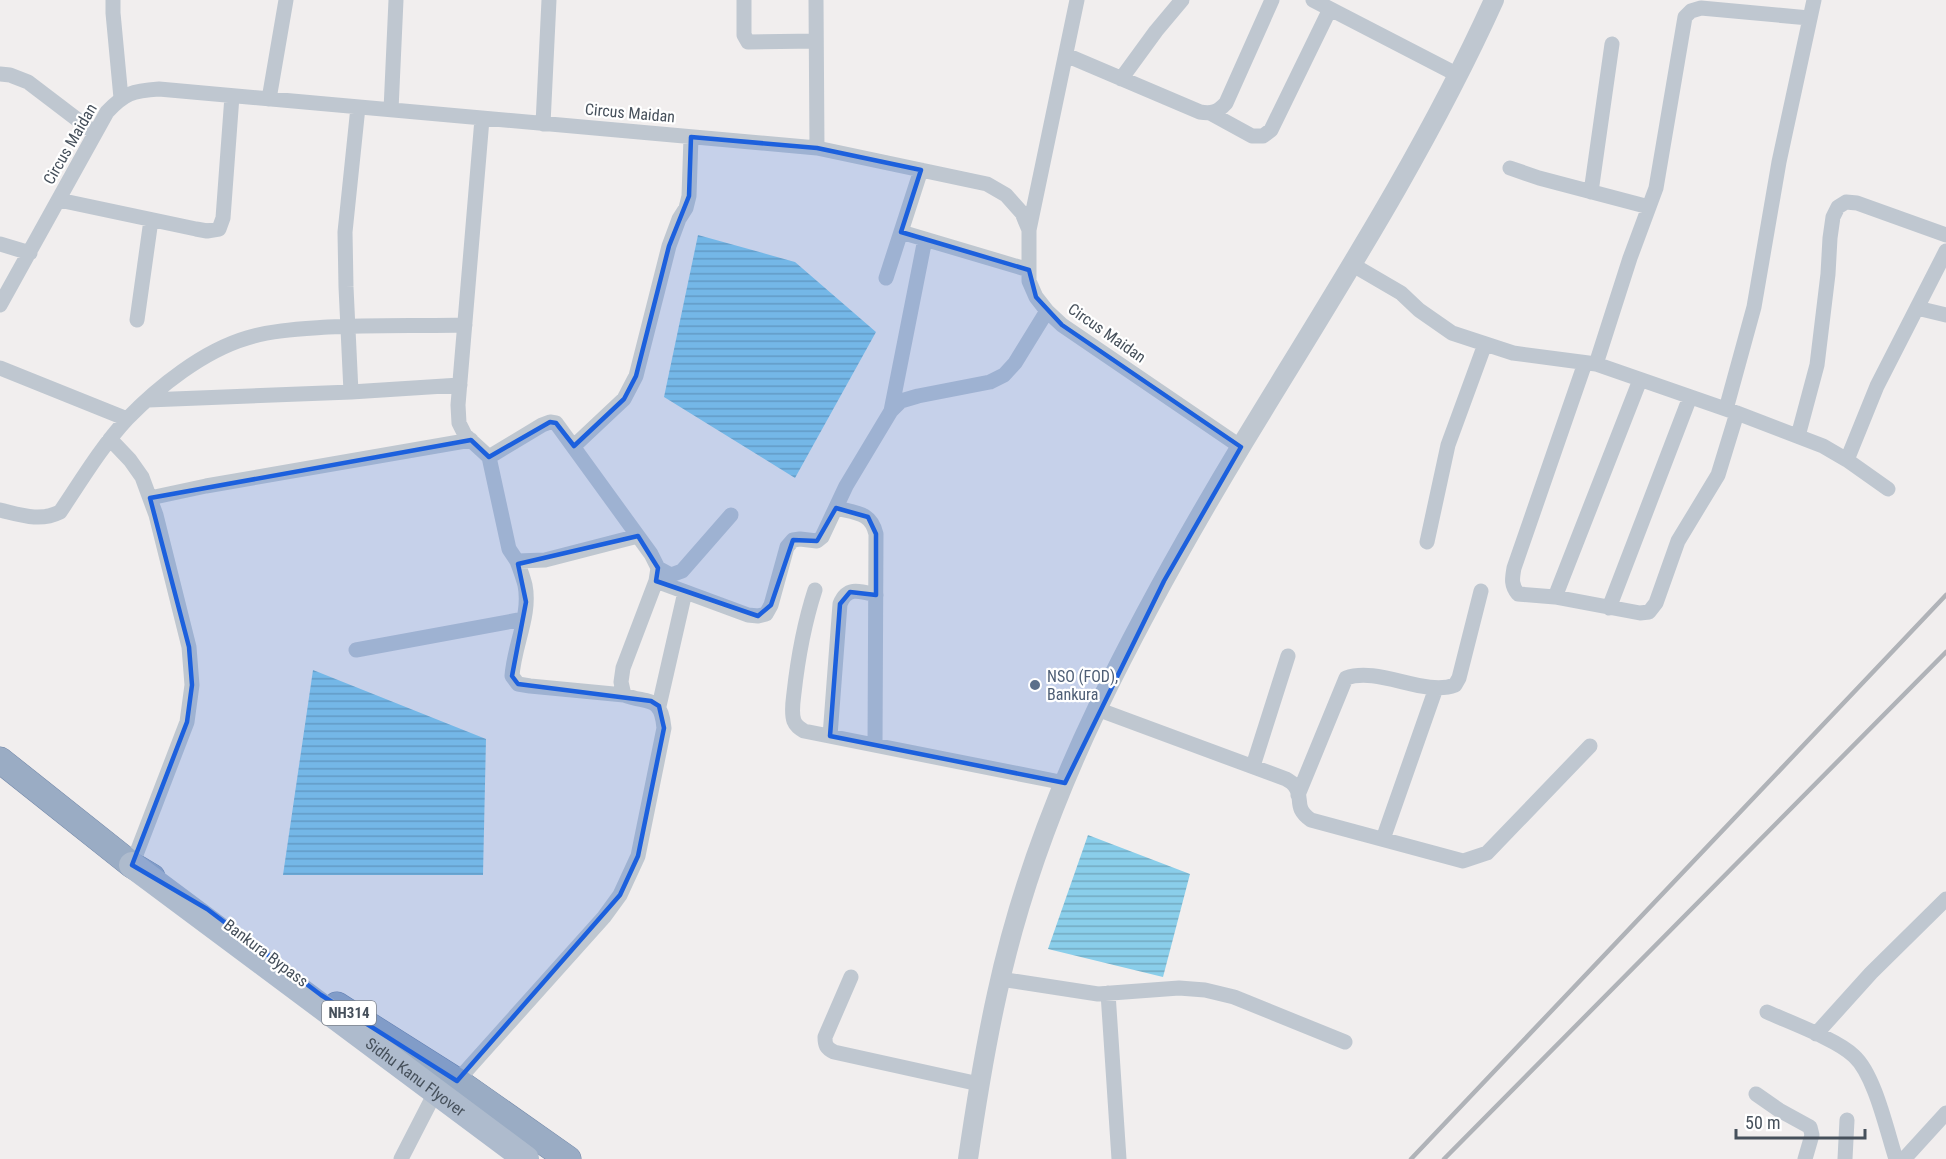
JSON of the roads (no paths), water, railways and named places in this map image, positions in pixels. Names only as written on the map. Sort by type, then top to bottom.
[{"type":"highway","name":"Bankura Bypass","points":[[0,760],[132,865],[207,909],[321,995],[451,1077],[568,1159]]},
{"type":"main road","name":"Sidhu Kanu Flyover","points":[[132,865],[526,1159]]},
{"type":"street","points":[[113,0],[112,13],[121,98]]},
{"type":"street","points":[[269,99],[286,0]]},
{"type":"street","points":[[391,110],[396,0]]},
{"type":"street","points":[[543,124],[549,0]]},
{"type":"street","points":[[744,0],[744,35],[748,42],[816,41]]},
{"type":"street","points":[[816,0],[817,148]]},
{"type":"street","points":[[1029,230],[1077,0]]},
{"type":"street","points":[[1122,79],[1156,31],[1182,0]]},
{"type":"street","points":[[1066,55],[1200,112],[1219,111],[1226,103],[1272,0]]},
{"type":"street","points":[[1313,0],[1458,75]]},
{"type":"street","points":[[968,1159],[979,1084],[1000,979],[1029,878],[1065,783],[1097,709],[1164,581],[1241,447],[1353,265],[1438,116],[1494,0]]},
{"type":"street","points":[[1809,18],[1701,8],[1690,11],[1685,17],[1656,188],[1517,561],[1512,581],[1518,594],[1555,597],[1640,613],[1649,612],[1656,603],[1678,541],[1718,475],[1754,307],[1779,162],[1814,0]]},
{"type":"street","points":[[1210,113],[1252,136],[1263,136],[1271,130],[1330,9]]},
{"type":"street","points":[[1591,192],[1612,44]]},
{"type":"street","points":[[0,74],[28,81],[95,133]]},
{"type":"street","name":"Circus Maidan","points":[[0,305],[107,112],[121,98],[139,90],[159,89],[817,148],[987,184],[1006,195],[1022,213],[1029,230],[1029,281],[1036,297],[1047,311],[1062,325],[1241,447]]},
{"type":"street","points":[[59,200],[207,231],[219,229],[223,218],[232,96]]},
{"type":"street","points":[[351,392],[345,232],[358,107]]},
{"type":"street","points":[[401,1159],[451,1077],[604,917],[620,895],[638,856],[644,834],[664,728],[663,715],[659,706],[651,700],[624,694],[518,684],[512,676],[513,661],[524,619],[525,585],[517,561],[509,549],[489,457],[465,435],[459,423],[460,385],[482,119]]},
{"type":"street","points":[[574,446],[624,399],[636,376],[669,246],[689,196],[691,137]]},
{"type":"street","points":[[1510,168],[1649,207]]},
{"type":"street","points":[[886,278],[921,170]]},
{"type":"street","points":[[1798,436],[1817,365],[1830,238],[1833,217],[1838,207],[1846,202],[1857,203],[1946,235]]},
{"type":"street","points":[[137,320],[151,220]]},
{"type":"street","points":[[901,232],[1029,270]]},
{"type":"street","points":[[891,411],[925,239]]},
{"type":"street","points":[[0,244],[30,253]]},
{"type":"street","points":[[1846,460],[1877,386],[1946,251]]},
{"type":"street","points":[[1353,265],[1401,293],[1419,310],[1452,333],[1513,354],[1591,363],[1732,411],[1823,446],[1888,489]]},
{"type":"street","points":[[1917,308],[1946,315]]},
{"type":"street","points":[[489,457],[550,422],[556,423],[638,536],[657,575],[686,592],[748,615],[766,614],[771,605],[787,547],[793,540],[817,541],[822,537],[846,486],[891,411],[901,401],[910,398],[990,382],[1004,375],[1015,363],[1047,311]]},
{"type":"street","points":[[0,510],[40,518],[50,517],[60,512],[110,439],[127,419],[178,374],[219,350],[244,339],[302,328],[465,326]]},
{"type":"street","points":[[1427,542],[1448,445],[1485,344]]},
{"type":"street","points":[[0,368],[127,419]]},
{"type":"street","points":[[1555,597],[1640,380]]},
{"type":"street","points":[[148,400],[460,385]]},
{"type":"street","points":[[1609,608],[1690,397]]},
{"type":"street","points":[[110,439],[142,477],[150,498],[164,544],[189,646],[192,685],[187,722],[132,865]]},
{"type":"street","points":[[150,498],[206,486],[471,440]]},
{"type":"street","points":[[836,507],[868,517],[876,534],[875,745]]},
{"type":"street","points":[[657,575],[671,575],[682,571],[730,515]]},
{"type":"street","points":[[517,561],[544,560],[638,536]]},
{"type":"street","points":[[624,694],[621,682],[623,668],[657,575]]},
{"type":"street","points":[[815,591],[799,651],[793,719],[797,727],[804,731],[1065,783]]},
{"type":"street","points":[[830,736],[840,604],[843,596],[850,592],[859,591],[876,595]]},
{"type":"street","points":[[1298,795],[1346,678],[1353,676],[1383,678],[1436,688],[1448,688],[1455,685],[1459,678],[1480,591]]},
{"type":"street","points":[[659,706],[686,592]]},
{"type":"street","points":[[356,650],[524,619]]},
{"type":"street","points":[[1253,766],[1288,656]]},
{"type":"street","points":[[1383,839],[1436,688]]},
{"type":"street","points":[[1097,709],[1286,778],[1294,785],[1303,815],[1311,820],[1463,861],[1487,853],[1590,746]]},
{"type":"street","points":[[1816,1034],[1871,973],[1946,899]]},
{"type":"street","points":[[851,977],[825,1036],[828,1049],[979,1084]]},
{"type":"street","points":[[1000,979],[1077,991],[1108,993],[1179,988],[1205,990],[1234,997],[1346,1042]]},
{"type":"street","points":[[1108,993],[1119,1159]]},
{"type":"street","points":[[1767,1012],[1816,1034],[1854,1055],[1864,1067],[1875,1093],[1896,1159]]},
{"type":"street","points":[[1756,1094],[1810,1127],[1812,1136],[1805,1159]]},
{"type":"street","points":[[1904,1159],[1946,1113]]},
{"type":"street","points":[[1845,1159],[1847,1120]]},
{"type":"water","points":[[698,235],[795,262],[876,332],[795,478],[664,397]]},
{"type":"water","points":[[313,670],[486,739],[483,875],[283,875]]},
{"type":"water","points":[[1088,835],[1190,874],[1163,977],[1048,949]]},
{"type":"railway","points":[[1411,1159],[1946,595]]},
{"type":"railway","points":[[1444,1159],[1946,652]]},
{"type":"place","name":"NSO (FOD), Bankura","points":[[1035,685]]}]
